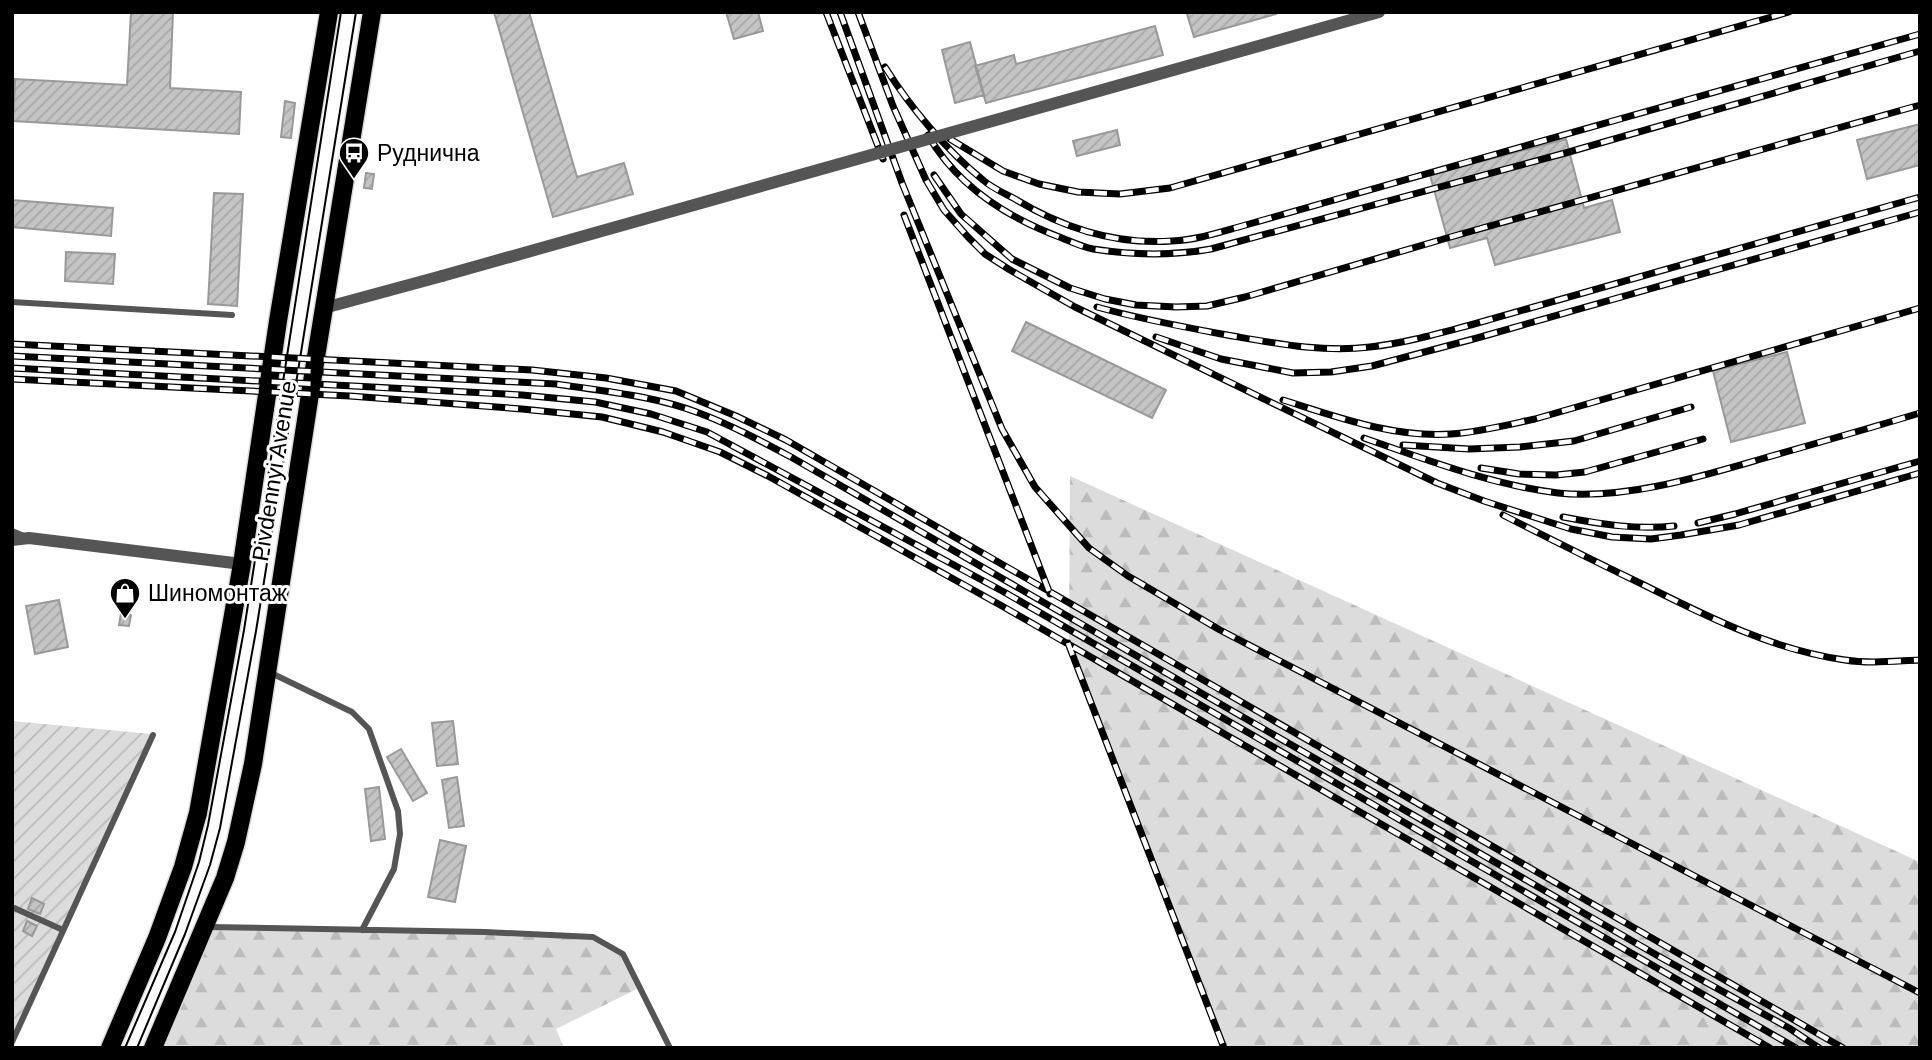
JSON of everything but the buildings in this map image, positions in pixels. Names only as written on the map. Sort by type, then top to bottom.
[{"type":"main road","name":"Pivdennyi Avenue","points":[[110,1048],[157,938],[183,867],[198,814],[242,564],[278,321],[329,12]]},
{"type":"main road","name":"Pivdennyi Avenue","points":[[153,1048],[225,878],[253,764],[372,12]]},
{"type":"street","points":[[324,308],[1379,12]]},
{"type":"street","points":[[12,540],[29,538],[242,564]]},
{"type":"lane","points":[[12,302],[232,315]]},
{"type":"lane","points":[[12,531],[29,538]]},
{"type":"lane","points":[[267,671],[352,712],[369,729],[398,811],[400,834],[394,869],[362,930]]},
{"type":"lane","points":[[12,1042],[153,735]]},
{"type":"lane","points":[[12,907],[63,930]]},
{"type":"lane","points":[[206,927],[485,932],[593,937],[623,954],[670,1048]]},
{"type":"green space","points":[[1070,476],[1920,862],[1920,1048],[1224,1048],[1069,646]]},
{"type":"green space","points":[[12,721],[152,734],[12,1042]]},
{"type":"green space","points":[[206,927],[593,937],[623,954],[639,988],[556,1029],[564,1048],[153,1048]]},
{"type":"tram line","points":[[125,1048],[175,932],[199,862],[208,825],[244,630],[341,12]]},
{"type":"tram line","points":[[137,1048],[185,934],[210,865],[220,828],[256,631],[356,12]]},
{"type":"railway","points":[[826,12],[883,159]]},
{"type":"railway","points":[[840,12],[902,183],[1002,429],[1035,487],[1089,548],[1128,576],[1220,630],[1920,993]]},
{"type":"railway","points":[[858,12],[893,106],[926,180],[944,210],[985,254],[1075,307],[1437,483],[1571,529],[1612,537],[1651,539],[1739,525],[1920,473]]},
{"type":"railway","points":[[950,139],[1003,171],[1039,184],[1078,192],[1120,194],[1170,188],[1789,12]]},
{"type":"railway","points":[[885,67],[942,142],[994,188],[1071,226],[1110,237],[1151,242],[1196,238],[1219,232],[1920,34]]},
{"type":"railway","points":[[928,135],[940,153],[969,185],[1022,221],[1093,249],[1122,253],[1182,253],[1211,249],[1569,152],[1920,51]]},
{"type":"railway","points":[[934,175],[961,214],[1012,259],[1070,288],[1136,305],[1207,306],[1920,105]]},
{"type":"railway","points":[[1097,307],[1178,326],[1281,344],[1334,349],[1383,345],[1474,324],[1920,197]]},
{"type":"railway","points":[[1156,337],[1221,359],[1293,373],[1331,372],[1372,366],[1920,212]]},
{"type":"railway","points":[[904,215],[1050,594]]},
{"type":"railway","points":[[1283,400],[1345,419],[1408,433],[1472,432],[1535,419],[1920,308]]},
{"type":"railway","points":[[12,344],[532,370],[606,378],[676,391],[786,440],[1843,1048]]},
{"type":"railway","points":[[12,356],[556,384],[647,398],[699,413],[791,457],[1660,957],[1789,1028],[1819,1048]]},
{"type":"railway","points":[[12,368],[522,395],[595,402],[651,414],[707,432],[1004,592],[1796,1048]]},
{"type":"railway","points":[[12,379],[350,396],[602,417],[663,432],[720,452],[1002,606],[1770,1048]]},
{"type":"railway","points":[[1403,445],[1469,449],[1574,441],[1691,407]]},
{"type":"railway","points":[[1364,438],[1460,471],[1509,484],[1558,493],[1609,493],[1687,480],[1920,413]]},
{"type":"railway","points":[[1481,468],[1519,474],[1556,475],[1585,472],[1703,439]]},
{"type":"railway","points":[[1698,523],[1920,461]]},
{"type":"railway","points":[[1503,515],[1694,610],[1768,641],[1845,660],[1920,660]]},
{"type":"railway","points":[[1563,517],[1632,527],[1674,526]]},
{"type":"railway","points":[[1068,643],[1224,1048]]},
{"type":"place","name":"Руднична","points":[[354,180]]},
{"type":"place","name":"Шиномонтаж","points":[[125,620]]}]
